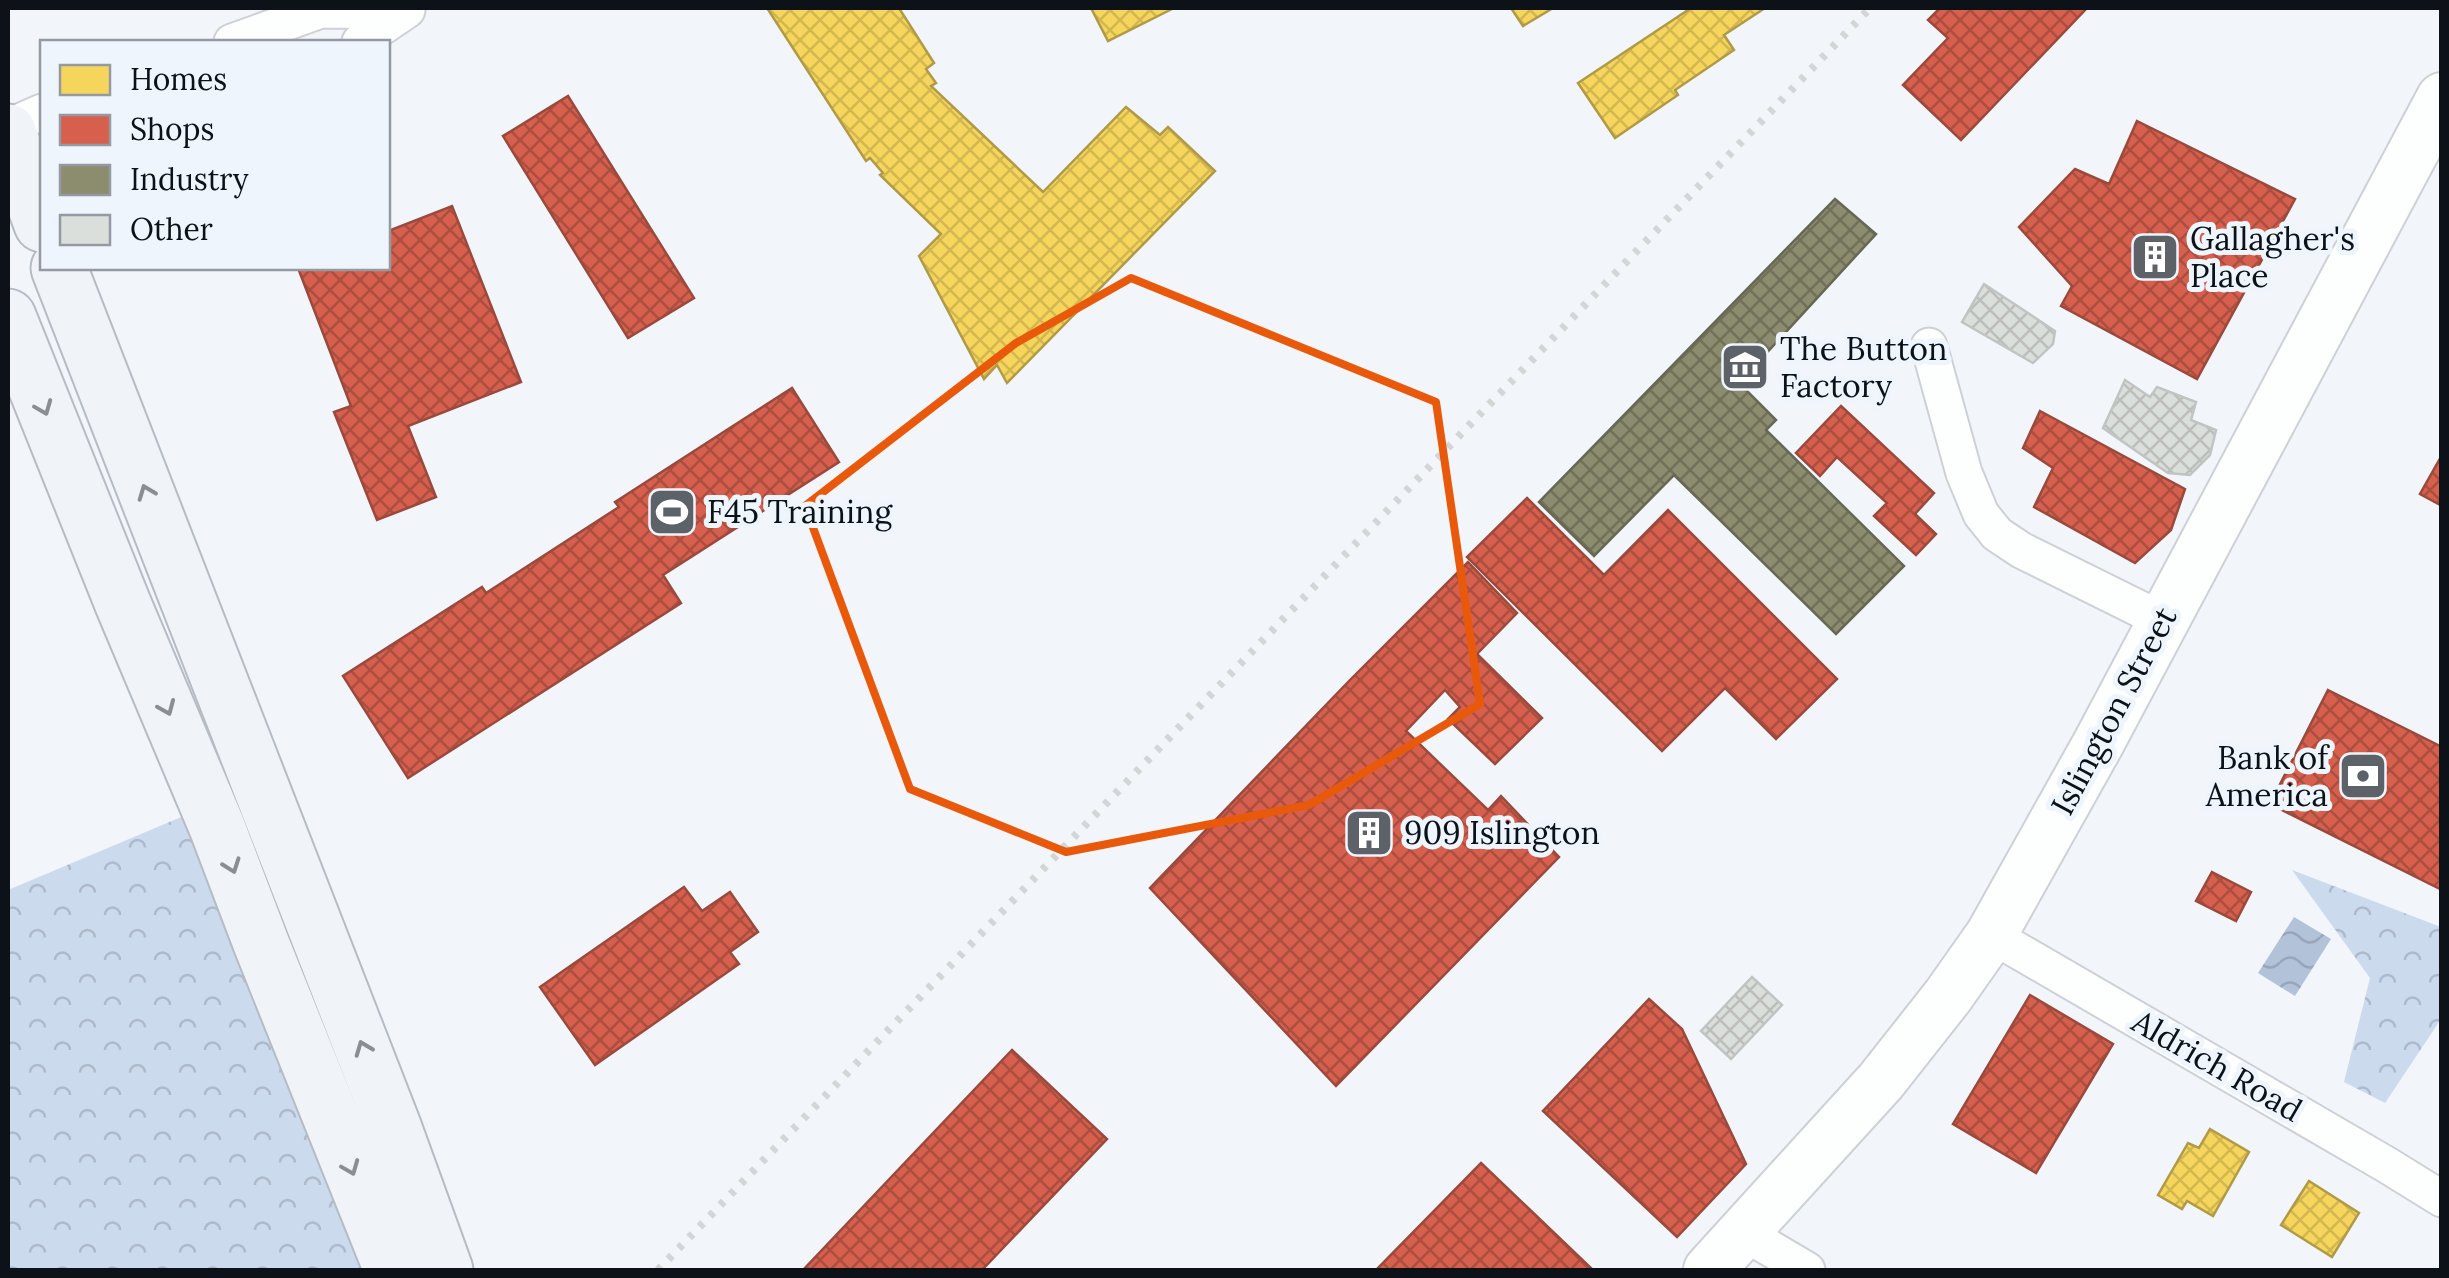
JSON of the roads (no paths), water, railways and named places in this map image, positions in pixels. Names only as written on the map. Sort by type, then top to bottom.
[{"type":"main road","points":[[60,270],[394,1129],[445,1270]]},
{"type":"main road","points":[[8,317],[217,827],[392,1270]]},
{"type":"street","points":[[238,40],[321,10],[408,10]]},
{"type":"street","points":[[363,40],[408,10]]},
{"type":"street","name":"Islington Street","points":[[1709,1270],[1882,1081],[1991,934],[2088,761],[2442,98]]},
{"type":"street","points":[[22,170],[40,118]]},
{"type":"street","points":[[1929,346],[1964,473],[1981,514],[1998,534],[2021,550],[2162,620]]},
{"type":"street","name":"Aldrich Road","points":[[1991,934],[2442,1200]]},
{"type":"street","points":[[1744,1233],[1807,1270]]},
{"type":"water","points":[[2294,917],[2331,939],[2295,996],[2258,973]]},
{"type":"railway","points":[[658,1270],[1870,8]]},
{"type":"place","name":"Gallagher's Place","points":[[2155,257]]},
{"type":"place","name":"The Button Factory","points":[[1745,367]]},
{"type":"place","name":"F45 Training","points":[[672,512]]},
{"type":"place","name":"Bank of America","points":[[2363,776]]},
{"type":"place","name":"909 Islington","points":[[1369,833]]}]
